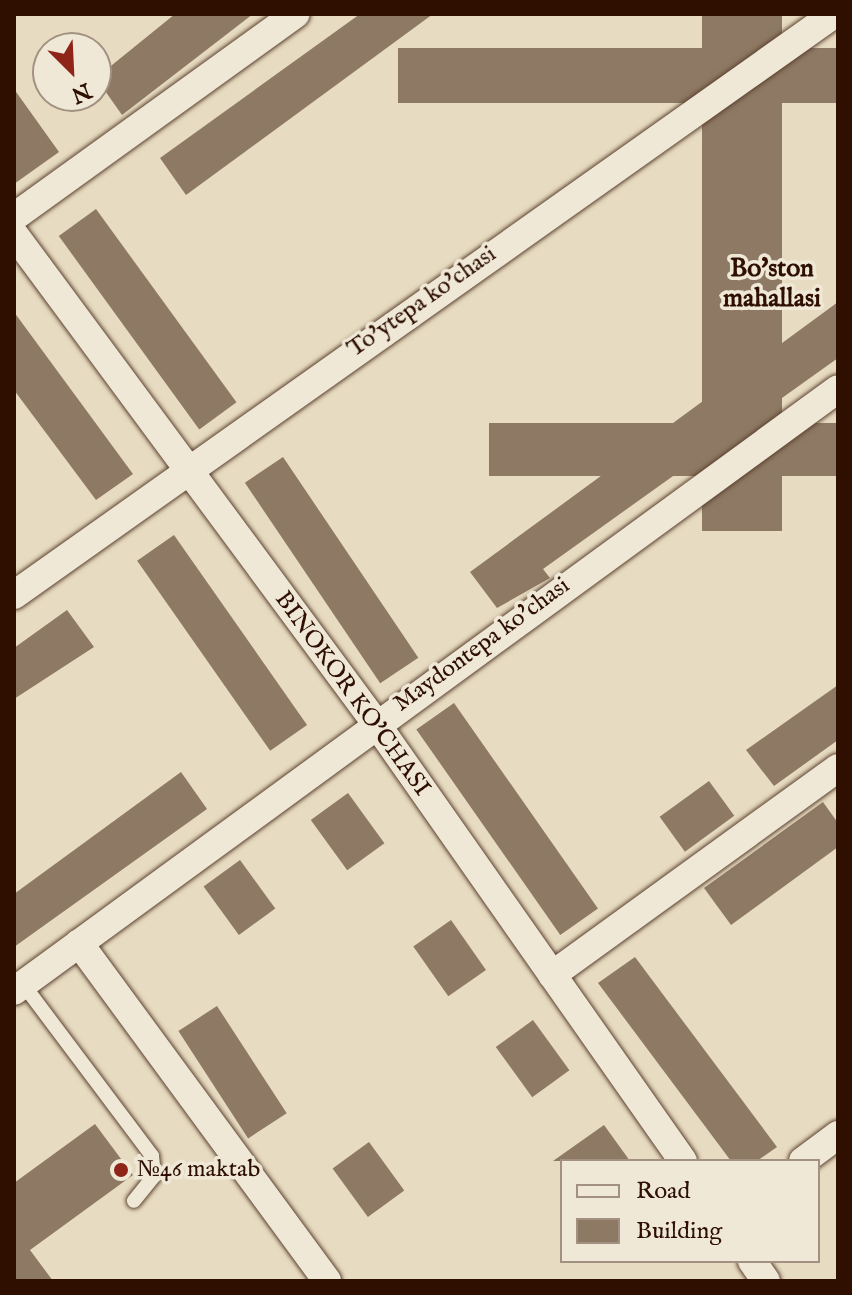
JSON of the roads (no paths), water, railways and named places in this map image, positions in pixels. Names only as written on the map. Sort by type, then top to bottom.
[{"type":"street","points":[[14,217],[295,14]]},
{"type":"street","name":"To'ytepa ko'chasi","points":[[14,595],[186,468],[834,14]]},
{"type":"street","name":"BINOKOR KO'CHASI","points":[[14,234],[375,722],[682,1159]]},
{"type":"street","name":"Maydontepa ko'chasi","points":[[18,987],[375,722],[838,389]]},
{"type":"street","points":[[552,975],[838,768]]},
{"type":"street","points":[[79,943],[327,1281]]},
{"type":"street","points":[[806,1159],[838,1135]]},
{"type":"street","points":[[753,1263],[766,1281]]},
{"type":"lane","points":[[18,987],[152,1156],[154,1176],[134,1201]]},
{"type":"place","name":"№46 maktab","points":[[121,1170]]},
{"type":"district","name":"Bo'ston mahallasi","points":[[772,284]]}]
